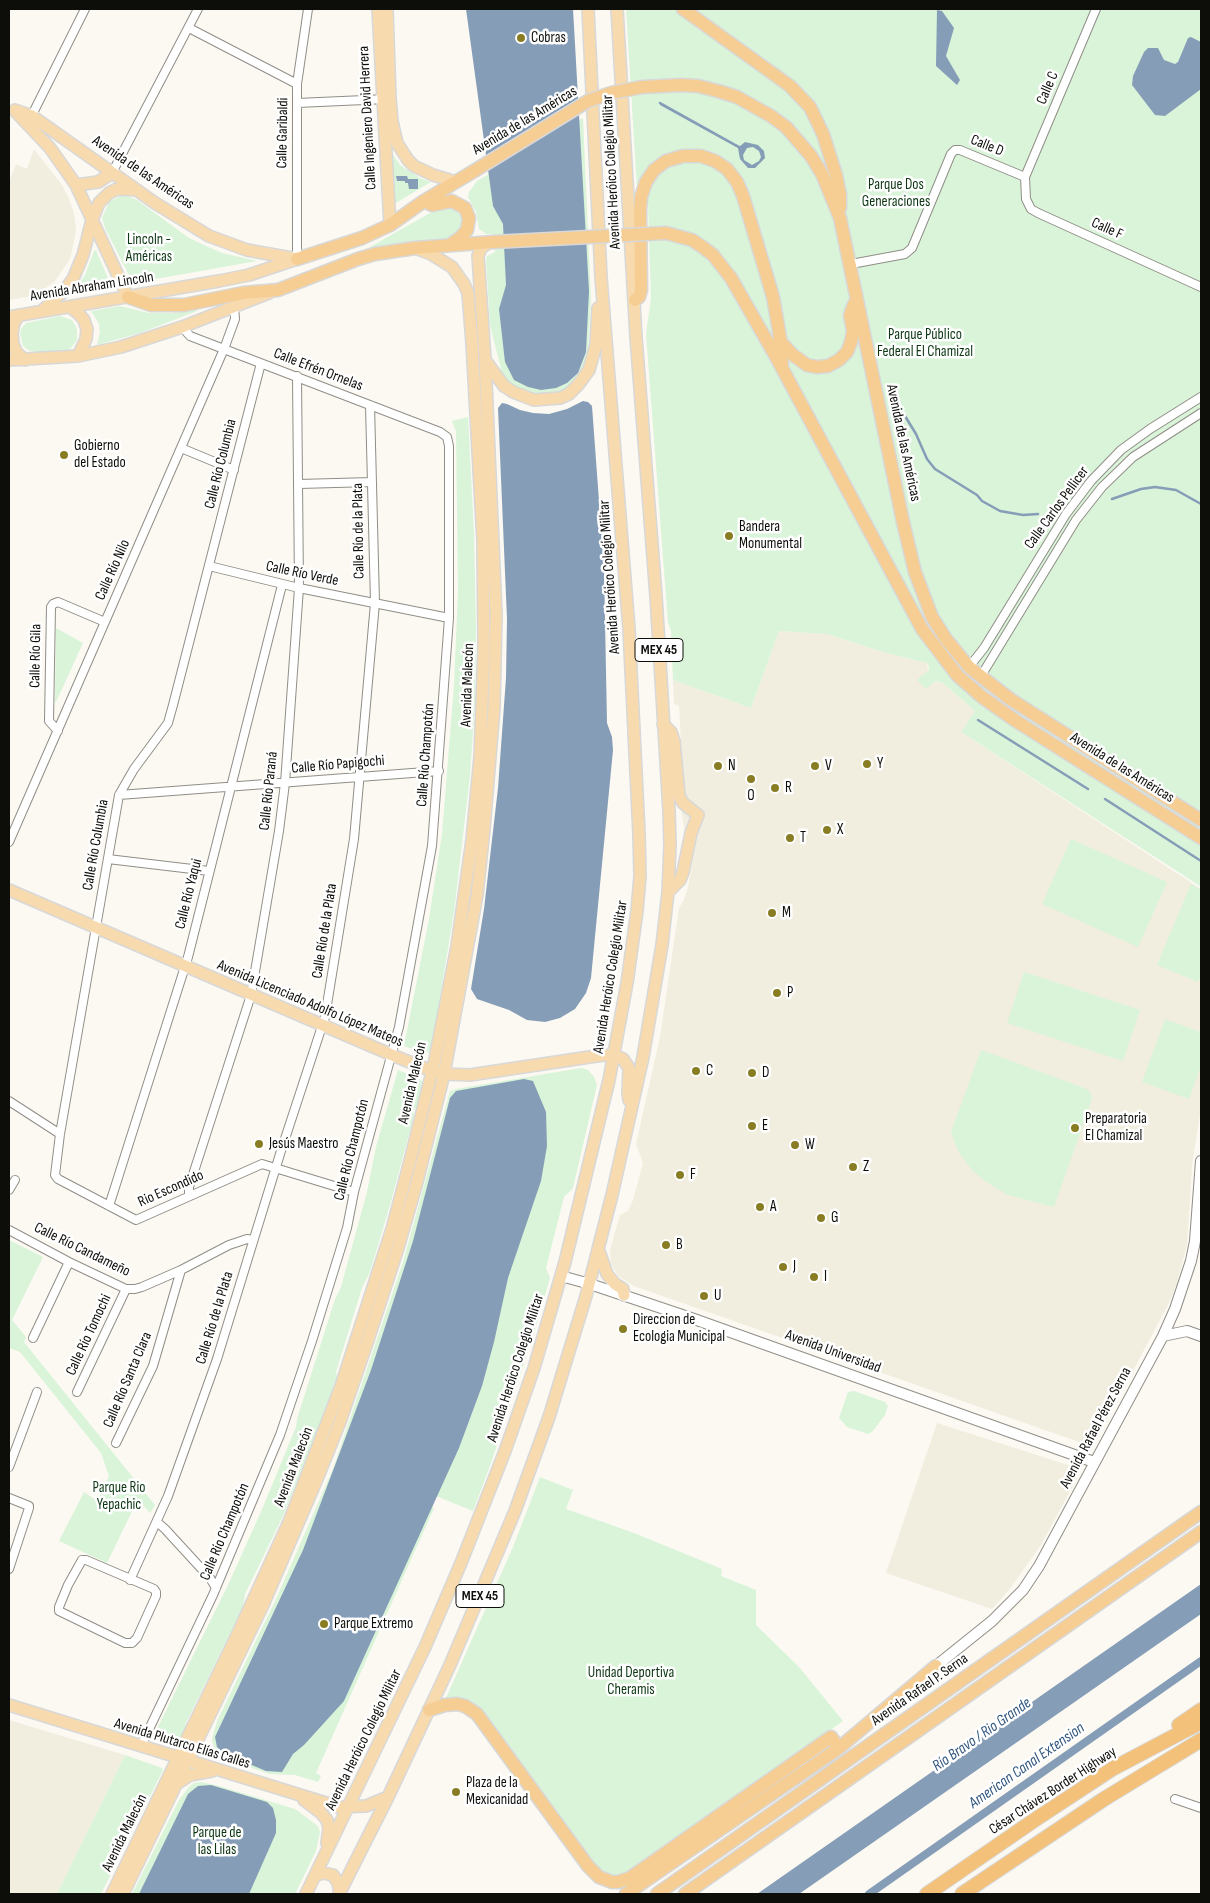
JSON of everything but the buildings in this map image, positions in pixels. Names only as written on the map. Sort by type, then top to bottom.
[{"type":"highway","points":[[683,9],[790,86],[810,107],[823,134],[836,175],[840,195],[840,218]]},
{"type":"highway","name":"Avenida de las Américas","points":[[297,259],[362,238],[390,225],[588,101],[611,93],[642,87],[681,85],[718,90],[737,97],[771,116],[792,134],[811,156],[822,174],[840,218],[915,572],[932,617],[946,639],[970,668],[1010,699],[1201,820]]},
{"type":"highway","points":[[635,300],[639,297],[641,290],[640,210],[641,197],[646,182],[654,170],[666,161],[683,156],[701,156],[715,161],[727,169],[743,196],[773,297],[782,343],[782,367]]},
{"type":"highway","points":[[450,245],[461,237],[466,230],[469,218],[456,182]]},
{"type":"highway","points":[[424,202],[432,205],[452,201],[465,208]]},
{"type":"highway","name":"Avenida de las Américas","points":[[128,297],[151,305],[175,306],[243,293],[278,290],[358,259],[391,251],[415,248],[666,233],[692,240],[713,255],[732,278],[922,628],[957,675],[982,697],[1008,715],[1201,838]]},
{"type":"highway","points":[[358,259],[358,248],[362,238]]},
{"type":"highway","points":[[747,305],[793,355],[807,365],[817,367],[828,366],[839,360],[847,352],[853,331],[850,315],[856,297]]},
{"type":"highway","points":[[1151,806],[1176,816],[1201,831]]},
{"type":"highway","name":"Avenida Rafael P. Serna","points":[[657,1894],[1201,1512]]},
{"type":"highway","points":[[685,1894],[1201,1532]]},
{"type":"highway","points":[[626,1894],[839,1748],[936,1666]]},
{"type":"highway","points":[[429,1710],[445,1705],[457,1704],[465,1706],[477,1714],[588,1866],[599,1877],[612,1882],[630,1878],[831,1738],[839,1748]]},
{"type":"highway","points":[[1112,1770],[1201,1710]]},
{"type":"highway","name":"César Chávez Border Highway","points":[[927,1894],[1036,1819],[1112,1770],[1201,1722]]},
{"type":"highway","points":[[962,1894],[1104,1799],[1201,1740]]},
{"type":"highway","points":[[1170,1758],[1201,1745]]},
{"type":"main road","name":"Calle Ingeniero David Herrera","points":[[378,9],[388,122],[390,225]]},
{"type":"main road","name":"Calle Ingeniero David Herrera","points":[[386,99],[387,9]]},
{"type":"main road","name":"Avenida Heróico Colegio Militar","points":[[306,1894],[425,1647],[485,1506],[534,1368],[561,1276],[587,1175],[614,1055],[637,911],[640,851],[629,629],[602,277],[588,9]]},
{"type":"main road","name":"Avenida Heróico Colegio Militar","points":[[340,1893],[388,1797],[488,1579],[530,1471],[570,1352],[590,1284],[631,1110],[653,1000],[668,892],[670,844],[656,596],[617,9]]},
{"type":"main road","name":"Avenida de las Américas","points":[[12,108],[183,222],[209,236],[247,250],[297,259]]},
{"type":"main road","name":"Avenida de las Américas","points":[[29,119],[76,185],[128,297]]},
{"type":"main road","name":"Calle Ingeniero David Herrera","points":[[388,122],[408,160],[414,166],[433,175],[456,182]]},
{"type":"main road","points":[[76,185],[98,182],[112,173]]},
{"type":"main road","points":[[42,311],[63,292],[72,279],[83,255],[92,220],[99,203],[109,193],[123,188],[137,190]]},
{"type":"main road","name":"Avenida Malecón","points":[[112,1894],[275,1578],[340,1422],[398,1248],[417,1182],[444,1074],[477,895],[494,708],[496,614],[485,359],[478,256],[481,248],[491,242]]},
{"type":"main road","name":"Avenida Malecón","points":[[123,1894],[177,1784],[183,1759],[289,1522],[318,1449],[361,1326],[392,1229],[432,1071],[457,946],[472,840],[481,727],[485,609],[472,343],[468,293],[461,279],[452,267],[431,254],[415,248]]},
{"type":"main road","name":"Avenida Abraham Lincoln","points":[[14,316],[249,275],[297,259]]},
{"type":"main road","points":[[485,359],[504,386],[523,397],[534,400],[552,400],[569,394],[585,377],[594,358],[602,277]]},
{"type":"main road","points":[[9,360],[78,356],[121,347],[182,327],[278,290]]},
{"type":"main road","points":[[70,306],[84,320],[87,329],[86,339],[78,356]]},
{"type":"main road","points":[[14,316],[12,333],[15,348],[25,360]]},
{"type":"main road","points":[[663,724],[671,732],[674,741],[679,796],[683,803],[698,815],[691,833],[684,872],[680,880],[668,892]]},
{"type":"main road","name":"Avenida Licenciado Adolfo López Mateos","points":[[9,890],[323,1026],[432,1071],[444,1074],[470,1075],[603,1055],[614,1055]]},
{"type":"main road","points":[[614,1055],[623,1059],[629,1068],[628,1093],[631,1110]]},
{"type":"main road","name":"Avenida Rafael Pérez Serna","points":[[936,1666],[992,1621],[1023,1590],[1039,1566],[1163,1336],[1184,1285],[1194,1248],[1201,1162]]},
{"type":"main road","points":[[598,1250],[607,1274],[615,1284],[623,1289],[624,1295]]},
{"type":"main road","name":"Avenida Universidad","points":[[561,1276],[624,1295],[1094,1462]]},
{"type":"main road","points":[[1163,1336],[1187,1331],[1201,1336]]},
{"type":"main road","name":"Avenida Plutarco Elías Calles","points":[[9,1705],[299,1796],[348,1808]]},
{"type":"main road","points":[[177,1784],[190,1775],[217,1771]]},
{"type":"main road","points":[[299,1796],[327,1820],[329,1836],[325,1855]]},
{"type":"main road","points":[[348,1808],[366,1806],[388,1797]]},
{"type":"main road","points":[[316,1875],[323,1873],[332,1875],[338,1883],[340,1893]]},
{"type":"street","points":[[29,119],[85,9]]},
{"type":"street","points":[[112,173],[198,9]]},
{"type":"street","name":"Calle Garibaldi","points":[[297,259],[297,103],[308,9]]},
{"type":"street","name":"Calle C","points":[[1025,177],[1096,9]]},
{"type":"street","points":[[189,28],[298,84]]},
{"type":"street","points":[[297,103],[386,99]]},
{"type":"street","name":"Calle D","points":[[850,264],[905,254],[912,248],[951,154],[956,150],[1025,177]]},
{"type":"street","name":"Calle F","points":[[1025,177],[1026,199],[1031,209],[1201,287]]},
{"type":"street","name":"Calle Río Nilo","points":[[9,842],[224,348],[235,319],[234,306]]},
{"type":"street","name":"Calle Efrén Ornelas","points":[[182,327],[190,336],[440,432],[446,437]]},
{"type":"street","name":"Calle Río Columbia","points":[[55,1175],[60,1134],[119,795],[134,768],[168,723],[174,706],[261,363]]},
{"type":"street","name":"Calle Río Paraná","points":[[189,1196],[189,1188],[251,994],[279,831],[285,783],[299,588],[297,376]]},
{"type":"street","name":"Calle Carlos Pellicer","points":[[970,668],[1066,514],[1091,481],[1121,450],[1201,397]]},
{"type":"street","name":"Calle Río de la Plata","points":[[130,1580],[171,1488],[217,1359],[275,1168],[323,1026],[354,839],[375,603],[370,405]]},
{"type":"street","name":"Calle Carlos Pellicer","points":[[981,676],[1076,520],[1102,487],[1133,457],[1201,413]]},
{"type":"street","name":"Calle Río Champotón","points":[[141,1746],[216,1588],[280,1435],[347,1228],[354,1192],[399,1027],[432,846],[439,771],[449,618],[449,446],[446,437]]},
{"type":"street","points":[[181,448],[234,470]]},
{"type":"street","points":[[299,484],[372,482]]},
{"type":"street","name":"Calle Río Verde","points":[[209,566],[299,588],[449,618]]},
{"type":"street","name":"Calle Río Yaqui","points":[[109,1206],[185,966],[282,584]]},
{"type":"street","name":"Calle Río Gila","points":[[58,731],[50,725],[49,721],[51,607],[58,602],[105,622]]},
{"type":"street","name":"Calle Río Papigochi","points":[[119,795],[439,771]]},
{"type":"street","points":[[108,859],[209,871]]},
{"type":"street","points":[[9,1101],[60,1134]]},
{"type":"street","name":"Rio Escondido","points":[[55,1175],[58,1179],[136,1220],[262,1164],[354,1192]]},
{"type":"street","points":[[9,1190],[15,1180]]},
{"type":"street","name":"Calle Río Candameño","points":[[9,1230],[69,1262],[126,1289],[142,1287],[230,1245],[247,1239],[253,1240]]},
{"type":"street","points":[[33,1338],[69,1262]]},
{"type":"street","name":"Calle Río Santa Clara","points":[[116,1443],[153,1366],[181,1270]]},
{"type":"street","name":"Calle Río Tomochi","points":[[77,1392],[126,1289]]},
{"type":"street","points":[[9,1467],[37,1392]]},
{"type":"street","points":[[9,1498],[29,1506],[9,1569]]},
{"type":"street","points":[[156,1522],[165,1529],[210,1578],[216,1588]]},
{"type":"street","points":[[82,1560],[86,1560],[130,1580],[154,1589],[156,1592],[156,1596],[137,1638],[132,1643],[125,1642],[59,1611],[68,1585],[82,1560]]},
{"type":"street","points":[[1175,1799],[1201,1808]]},
{"type":"shaded area","points":[[34,149],[62,185],[74,213],[76,230],[70,259],[55,281],[32,296],[9,300],[9,182],[16,164],[27,169]]},
{"type":"shaded area","points":[[779,631],[827,634],[883,652],[927,663],[928,671],[917,681],[943,683],[975,711],[961,732],[1201,889],[1201,1108],[1192,1165],[1187,1245],[1176,1286],[1167,1307],[1098,1436],[1088,1442],[1079,1442],[634,1286],[618,1276],[611,1264],[610,1250],[620,1215],[628,1211],[633,1200],[643,1163],[636,1144],[660,1037],[679,908],[688,887],[696,843],[686,840],[678,802],[684,796],[679,706],[674,704],[673,680],[751,708]]},
{"type":"shaded area","points":[[937,1423],[1071,1466],[1076,1473],[1075,1482],[1041,1545],[1009,1590],[992,1609],[886,1573]]},
{"type":"shaded area","points":[[9,1720],[125,1755],[57,1894],[9,1894]]},
{"type":"green space","name":"Parque Público Federal El Chamizal","points":[[626,9],[1201,9],[1200,886],[961,732],[975,711],[943,683],[935,681],[926,689],[917,680],[928,671],[927,663],[883,652],[827,634],[779,631],[751,708],[673,680],[671,631],[668,623],[646,334],[651,299],[648,201],[637,188]]},
{"type":"green space","points":[[583,118],[591,300],[588,353],[579,376],[569,387],[556,393],[535,395],[523,391],[510,383],[502,373],[490,325],[486,260],[487,256],[495,252],[494,234],[486,234],[479,229],[476,212],[468,197],[469,192],[477,181]]},
{"type":"green space","points":[[392,153],[400,165],[420,178],[431,182],[394,204]]},
{"type":"green space","name":"Lincoln - Américas","points":[[120,196],[127,196],[137,200],[189,238],[222,253],[257,261],[133,283],[105,228],[102,218],[109,202]]},
{"type":"green space","points":[[444,205],[459,208],[465,218],[461,231],[450,238],[363,251]]},
{"type":"green space","name":"Lincoln - Américas","points":[[96,250],[112,288],[73,294],[85,275]]},
{"type":"green space","name":"Lincoln - Américas","points":[[120,306],[149,313],[197,311],[140,333],[97,345],[100,332],[99,324],[91,311]]},
{"type":"green space","points":[[60,316],[72,320],[77,329],[77,340],[70,349],[39,353],[28,350],[23,346],[20,334],[21,329],[26,323]]},
{"type":"green space","points":[[468,417],[474,534],[476,629],[475,701],[470,776],[454,912],[434,1033],[428,1053],[423,1054],[404,1046],[429,919],[442,834],[454,685],[458,591],[456,431],[452,421]]},
{"type":"green space","points":[[56,628],[83,643],[55,702]]},
{"type":"green space","points":[[1071,839],[1167,882],[1138,947],[1042,904]]},
{"type":"green space","points":[[1191,884],[1201,890],[1201,974],[1198,982],[1157,965]]},
{"type":"green space","points":[[1024,972],[1140,1010],[1123,1061],[1007,1023]]},
{"type":"green space","points":[[1165,1019],[1201,1032],[1201,1066],[1189,1099],[1142,1082]]},
{"type":"green space","points":[[981,1050],[1087,1089],[1091,1093],[1092,1099],[1054,1207],[1008,1195],[985,1181],[972,1170],[958,1151],[951,1132]]},
{"type":"green space","points":[[581,1068],[588,1070],[594,1077],[597,1085],[573,1188],[564,1197],[546,1268],[550,1278],[536,1327],[473,1511],[431,1494],[427,1504],[434,1508],[316,1773],[321,1776],[318,1782],[295,1775],[270,1774],[230,1761],[214,1747],[212,1740],[214,1731],[276,1599],[333,1469],[403,1262],[450,1091]]},
{"type":"green space","points":[[398,1070],[420,1079],[422,1082],[421,1098],[418,1106],[413,1110],[414,1116],[390,1205],[370,1272],[362,1288],[336,1372],[337,1377],[283,1516],[245,1594],[243,1607],[186,1723],[185,1730],[178,1743],[154,1735],[229,1583],[296,1427],[335,1299],[341,1287],[367,1192],[376,1147]]},
{"type":"green space","name":"Parque Rio Yepachic","points":[[9,1240],[43,1257],[12,1320],[26,1337],[24,1342],[155,1505],[150,1513],[138,1499],[107,1563],[59,1541],[84,1492],[97,1501],[109,1476],[101,1453],[20,1352],[9,1348]]},
{"type":"green space","points":[[854,1391],[885,1402],[888,1406],[885,1415],[872,1432],[868,1434],[847,1427],[839,1418],[848,1392]]},
{"type":"green space","name":"Unidad Deportiva Cheramis","points":[[540,1477],[573,1490],[566,1509],[634,1533],[722,1569],[721,1576],[756,1590],[756,1625],[799,1667],[843,1721],[626,1874],[618,1876],[598,1868],[481,1708],[462,1698],[446,1698],[513,1547]]},
{"type":"green space","points":[[125,1755],[163,1770],[101,1894],[57,1894]]},
{"type":"green space","name":"Parque de las Lilas","points":[[201,1782],[295,1809],[318,1826],[320,1832],[316,1851],[295,1894],[132,1894],[179,1800],[189,1787],[194,1783]]},
{"type":"water","points":[[466,9],[573,9],[589,291],[586,352],[578,373],[567,383],[556,388],[541,390],[528,387],[514,380],[505,362],[499,309],[506,285],[503,224],[493,206]]},
{"type":"water","points":[[937,10],[942,11],[954,28],[946,56],[960,80],[957,85],[936,66]]},
{"type":"water","points":[[1191,37],[1201,42],[1201,89],[1165,116],[1155,115],[1132,85],[1133,76],[1144,52],[1148,48],[1158,48],[1164,60],[1175,64],[1178,62],[1188,38]]},
{"type":"water","points":[[660,103],[739,147],[745,142],[758,145],[764,151],[765,158],[755,168],[748,168],[740,159],[738,148],[660,105]],"holes":[[[753,147],[759,151],[761,157],[759,161],[752,165],[744,160],[743,155],[747,148]]]},
{"type":"water","points":[[396,176],[418,179],[418,189],[409,189],[408,183],[397,181]]},
{"type":"water","points":[[583,401],[588,402],[592,406],[604,569],[607,723],[612,737],[613,750],[591,978],[586,993],[575,1009],[560,1018],[545,1022],[527,1020],[509,1010],[477,999],[471,989],[484,909],[498,788],[506,678],[507,619],[498,408],[502,403],[520,410],[549,414],[567,409]]},
{"type":"water","points":[[524,1079],[533,1081],[546,1112],[547,1146],[541,1181],[508,1278],[482,1386],[459,1448],[344,1701],[304,1745],[293,1754],[282,1772],[266,1771],[223,1753],[217,1747],[215,1737],[303,1550],[371,1370],[413,1241],[450,1098],[456,1091]]},
{"type":"water","points":[[1201,1584],[1201,1614],[799,1894],[757,1894]]},
{"type":"water","name":"Parque de las Lilas","points":[[211,1785],[267,1802],[273,1808],[276,1820],[276,1833],[249,1894],[139,1894],[188,1794],[198,1786]]},
{"type":"waterway","points":[[660,103],[739,147]]},
{"type":"waterway","points":[[905,416],[916,434],[927,459],[935,469],[1000,511],[1023,515],[1038,514]]},
{"type":"waterway","points":[[1112,499],[1141,489],[1155,487],[1176,490],[1201,504]]},
{"type":"waterway","points":[[978,720],[1088,789]]},
{"type":"waterway","points":[[1105,799],[1201,861]]},
{"type":"waterway","name":"American Canal Extension","points":[[869,1894],[1201,1661]]},
{"type":"place","name":"Cobras","points":[[521,38]]},
{"type":"place","name":"Gobierno del Estado","points":[[64,455]]},
{"type":"place","name":"Bandera Monumental","points":[[729,536]]},
{"type":"place","name":"Y","points":[[867,764]]},
{"type":"place","name":"N","points":[[718,766]]},
{"type":"place","name":"V","points":[[815,766]]},
{"type":"place","name":"O","points":[[751,779]]},
{"type":"place","name":"R","points":[[775,788]]},
{"type":"place","name":"X","points":[[827,830]]},
{"type":"place","name":"T","points":[[790,838]]},
{"type":"place","name":"M","points":[[772,913]]},
{"type":"place","name":"P","points":[[777,993]]},
{"type":"place","name":"C","points":[[696,1071]]},
{"type":"place","name":"D","points":[[752,1073]]},
{"type":"place","name":"E","points":[[752,1126]]},
{"type":"place","name":"Preparatoria El Chamizal","points":[[1075,1128]]},
{"type":"place","name":"Jesús Maestro","points":[[259,1144]]},
{"type":"place","name":"W","points":[[795,1145]]},
{"type":"place","name":"Z","points":[[853,1167]]},
{"type":"place","name":"F","points":[[680,1175]]},
{"type":"place","name":"A","points":[[760,1207]]},
{"type":"place","name":"G","points":[[821,1218]]},
{"type":"place","name":"B","points":[[666,1245]]},
{"type":"place","name":"J","points":[[783,1267]]},
{"type":"place","name":"I","points":[[814,1277]]},
{"type":"place","name":"U","points":[[704,1296]]},
{"type":"place","name":"Direccion de Ecologia Municipal","points":[[623,1329]]},
{"type":"place","name":"Parque Extremo","points":[[324,1624]]},
{"type":"place","name":"Plaza de la Mexicanidad","points":[[456,1792]]},
{"type":"park label","name":"Parque Dos Generaciones","points":[[896,194]]},
{"type":"water label","name":"Río Bravo / Rio Grande","points":[[982,1735]]}]
